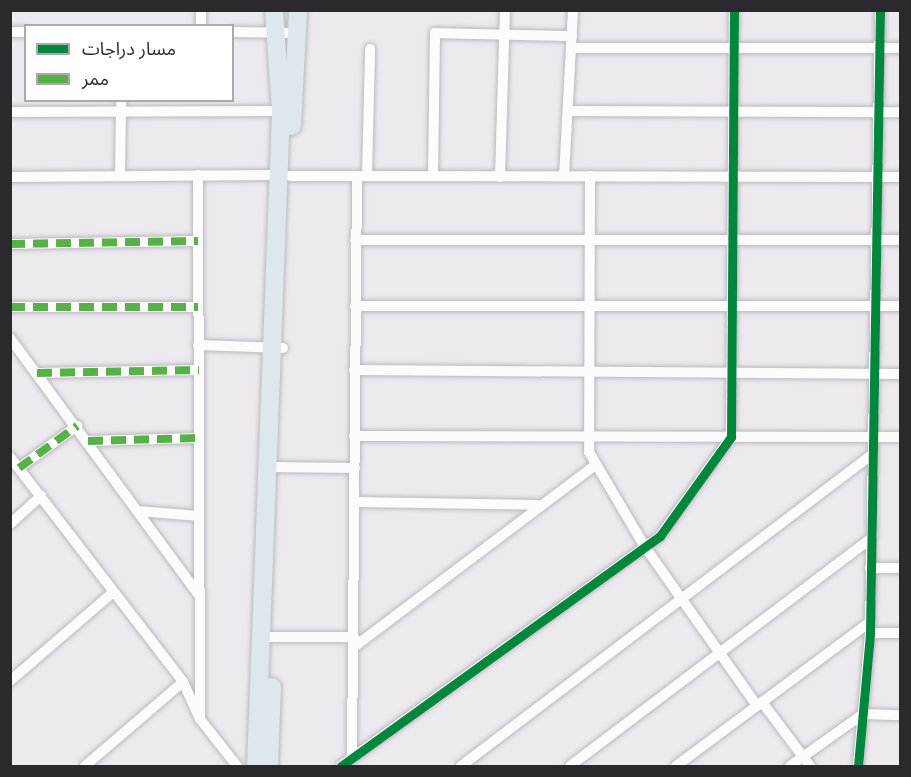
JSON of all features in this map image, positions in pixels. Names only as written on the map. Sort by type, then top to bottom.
[{"type":"highway","points":[[274,10],[284,175]]},
{"type":"highway","points":[[256,766],[267,637],[284,175],[298,10]]},
{"type":"highway","points":[[267,637],[269,766]]},
{"type":"street","points":[[500,177],[505,10]]},
{"type":"street","points":[[564,176],[573,10]]},
{"type":"street","points":[[341,766],[660,536],[731,437],[734,10]]},
{"type":"street","points":[[858,766],[870,627],[870,456],[877,374],[875,240],[880,10]]},
{"type":"street","points":[[234,32],[296,33]]},
{"type":"street","points":[[433,176],[435,33],[572,36]]},
{"type":"street","points":[[571,48],[900,48]]},
{"type":"street","points":[[352,758],[356,240],[370,49]]},
{"type":"street","points":[[10,112],[121,106],[281,111]]},
{"type":"street","points":[[120,176],[121,106]]},
{"type":"street","points":[[567,111],[900,112]]},
{"type":"street","points":[[198,175],[200,719]]},
{"type":"street","points":[[10,177],[198,175],[900,177]]},
{"type":"street","points":[[590,176],[587,306],[590,371],[587,438],[594,466],[645,547],[721,655],[810,766]]},
{"type":"street","points":[[356,240],[900,240]]},
{"type":"street","points":[[10,244],[198,241]]},
{"type":"street","points":[[355,306],[900,306]]},
{"type":"street","points":[[10,307],[198,307]]},
{"type":"street","points":[[10,338],[77,426],[198,594]]},
{"type":"street","points":[[198,345],[278,348]]},
{"type":"street","points":[[37,373],[199,370]]},
{"type":"street","points":[[354,370],[900,374]]},
{"type":"street","points":[[19,468],[77,426]]},
{"type":"street","points":[[354,436],[900,437]]},
{"type":"street","points":[[88,441],[198,438]]},
{"type":"street","points":[[461,766],[870,456]]},
{"type":"street","points":[[10,457],[41,496],[111,594],[183,681],[200,719],[237,766]]},
{"type":"street","points":[[267,637],[354,642],[594,466]]},
{"type":"street","points":[[273,467],[354,468]]},
{"type":"street","points":[[10,524],[41,496]]},
{"type":"street","points":[[355,502],[538,505]]},
{"type":"street","points":[[138,511],[198,516]]},
{"type":"street","points":[[570,766],[721,655],[870,539]]},
{"type":"street","points":[[870,568],[900,568]]},
{"type":"street","points":[[10,681],[111,594]]},
{"type":"street","points":[[676,766],[870,627],[900,633]]},
{"type":"street","points":[[85,766],[183,681]]},
{"type":"street","points":[[790,766],[863,714],[900,715]]},
{"type":"marked path","points":[[10,244],[198,241]]},
{"type":"marked path","points":[[10,307],[198,307]]},
{"type":"marked path","points":[[37,373],[199,370]]},
{"type":"marked path","points":[[19,468],[77,426]]},
{"type":"marked path","points":[[88,441],[198,438]]},
{"type":"cycle path","points":[[341,766],[660,536],[731,437],[734,10]]},
{"type":"cycle path","points":[[858,766],[870,633],[880,10]]}]
